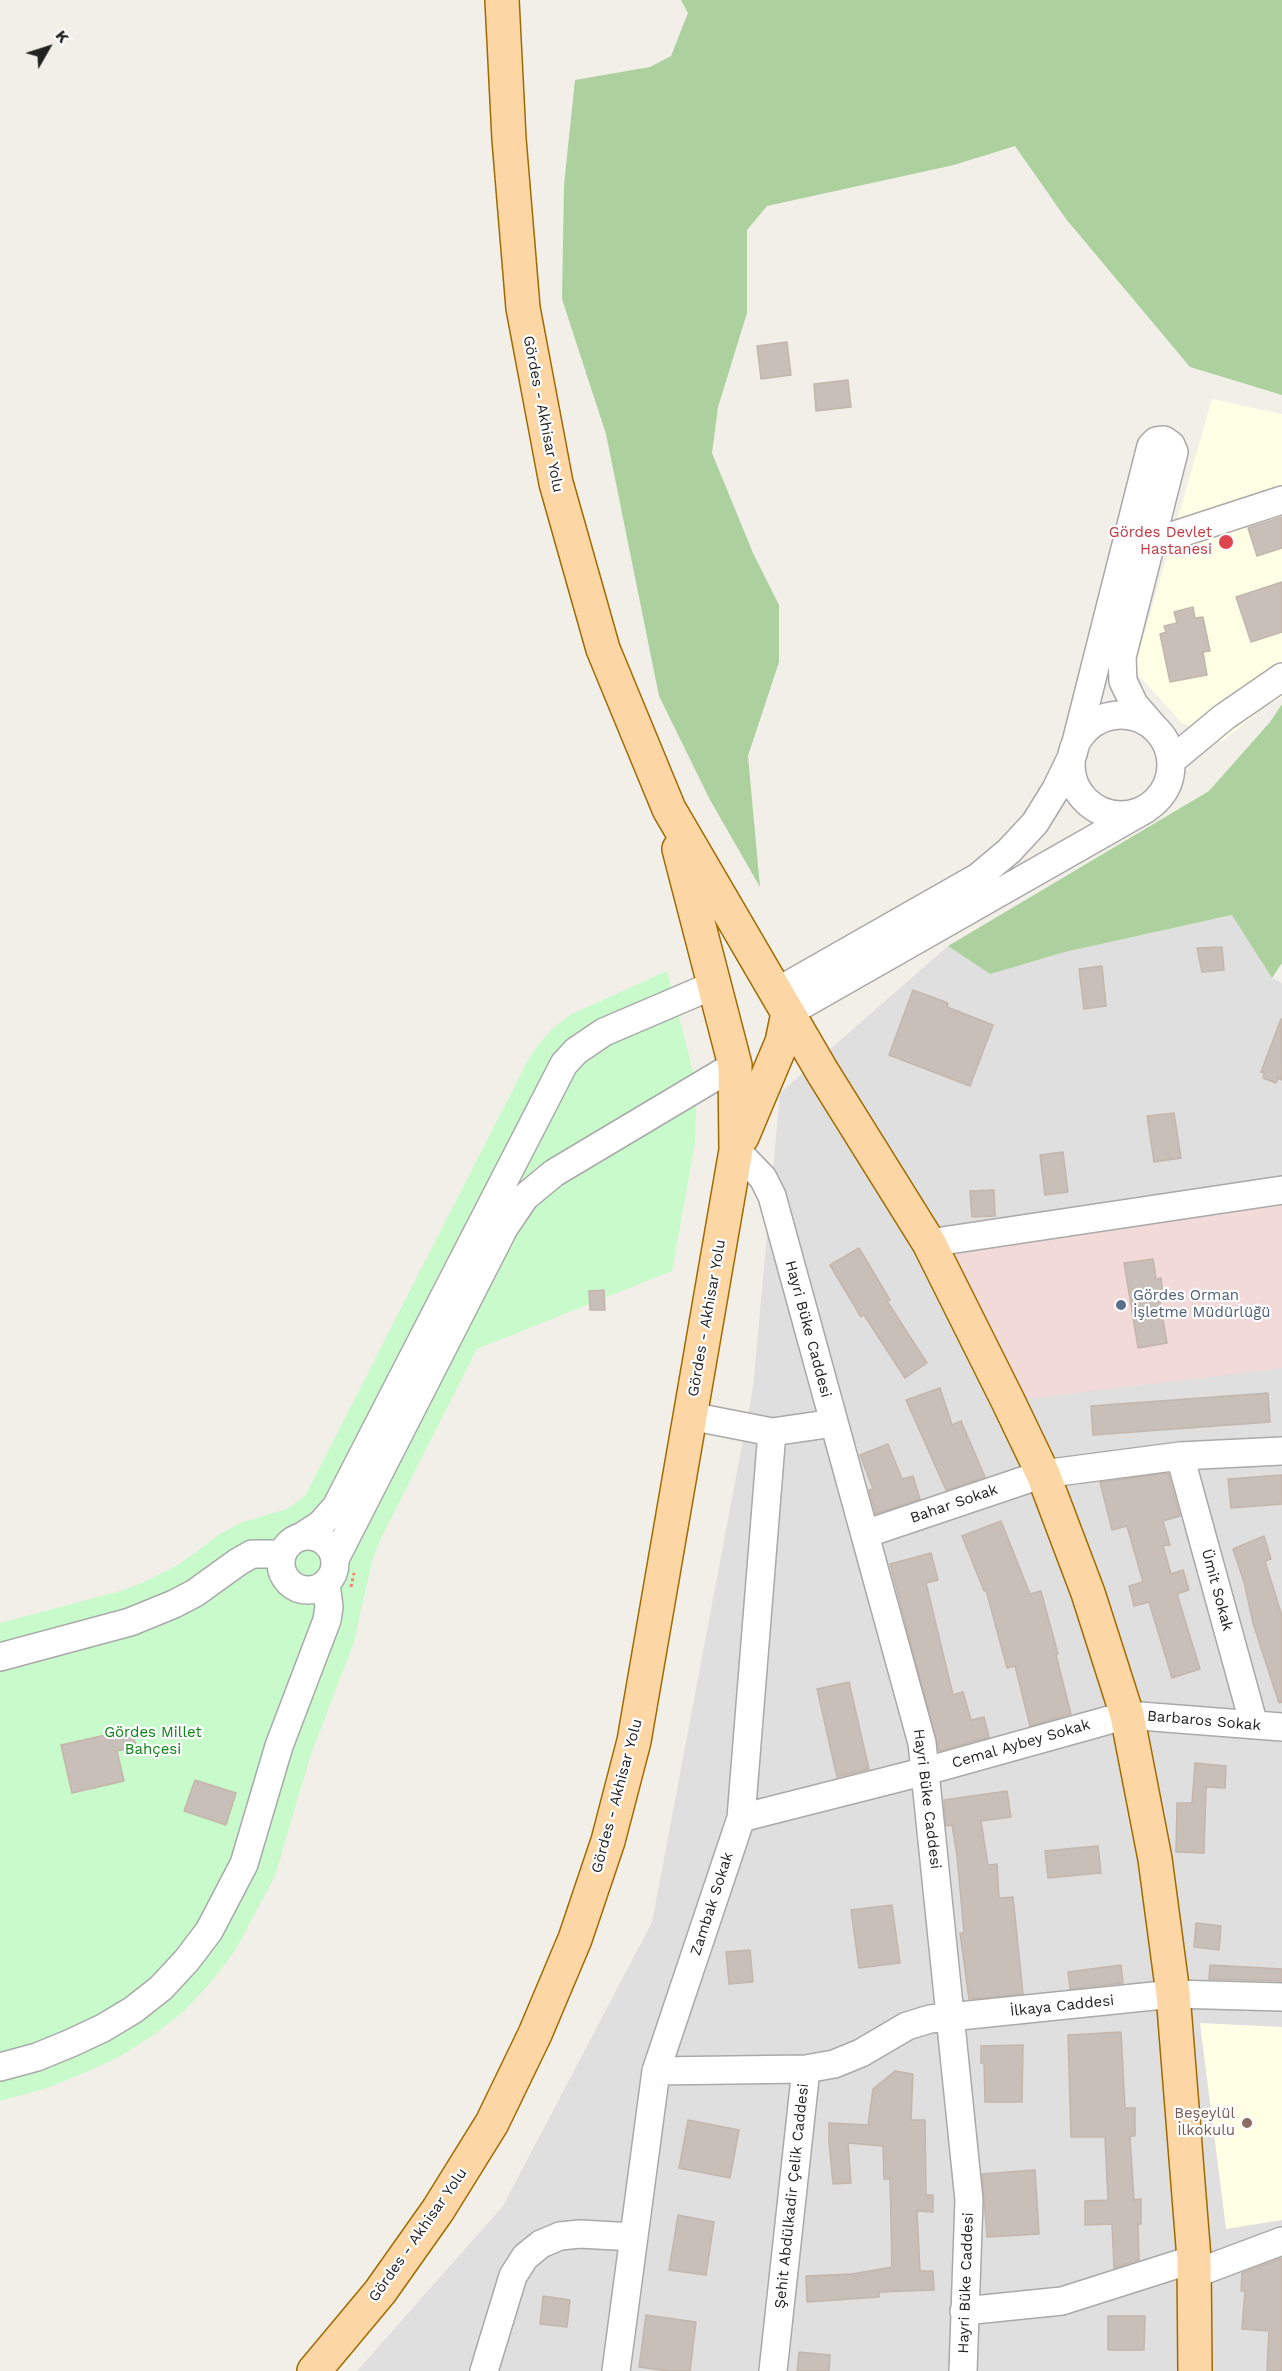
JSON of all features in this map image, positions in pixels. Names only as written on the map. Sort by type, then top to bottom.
[{"type":"main road","name":"Gördes - Akhisar Yolu","points":[[502,0],[509,139],[523,308],[556,483],[603,649],[669,809],[823,1073],[929,1243],[1043,1474],[1088,1593],[1126,1715],[1155,1858],[1173,1994],[1194,2267],[1195,2371]]},
{"type":"main road","name":"Gördes - Akhisar Yolu","points":[[314,2371],[386,2283],[438,2210],[492,2123],[536,2034],[575,1940],[608,1841],[634,1741],[736,1150],[735,1065],[669,809]]},
{"type":"main road","points":[[714,985],[718,969],[730,962],[739,962],[777,994]]},
{"type":"main road","name":"Gördes - Akhisar Yolu","points":[[736,1150],[782,1042],[777,994]]},
{"type":"main road","points":[[735,1065],[743,1075],[754,1079],[764,1074],[783,1057],[797,1054],[811,1061],[823,1073]]},
{"type":"street","points":[[777,994],[1146,809],[1159,799],[1167,785],[1171,761],[1164,739],[1134,704],[1123,681],[1122,657],[1174,452],[1171,445],[1164,440],[1156,441],[1151,446],[1073,754],[1072,771],[1076,787],[1086,801],[1100,811],[1115,815],[1131,815],[1146,809]]},
{"type":"street","points":[[1124,552],[1282,500]]},
{"type":"street","points":[[1171,761],[1224,717],[1282,677]]},
{"type":"street","points":[[777,994],[978,878],[1009,851],[1035,822],[1056,789],[1080,738],[1091,726],[1105,718],[1122,715],[1139,718],[1153,726]]},
{"type":"street","points":[[341,1575],[310,1590],[294,1586],[282,1572],[292,1545],[321,1524],[336,1507],[555,1078],[576,1050],[604,1032],[714,985]]},
{"type":"street","points":[[0,2067],[37,2057],[71,2043],[133,2010],[161,1988],[187,1960],[209,1931],[244,1864],[279,1746],[325,1626],[329,1607],[341,1575],[508,1220],[525,1197],[554,1173],[735,1065]]},
{"type":"street","points":[[522,1141],[522,1157],[529,1170],[541,1175],[554,1173]]},
{"type":"street","name":"Hayri Büke Caddesi","points":[[736,1150],[764,1178],[772,1196],[916,1714],[926,1771],[969,2200],[963,2371]]},
{"type":"street","points":[[929,1243],[1282,1190]]},
{"type":"street","points":[[690,1416],[772,1432],[834,1423]]},
{"type":"street","name":"Zambak Sokak","points":[[616,2371],[656,2071],[741,1818],[772,1432]]},
{"type":"street","name":"Bahar Sokak","points":[[865,1534],[1043,1474],[1180,1456],[1282,1451]]},
{"type":"street","name":"Ümit Sokak","points":[[1180,1456],[1254,1725]]},
{"type":"street","points":[[0,1657],[130,1622],[195,1593],[252,1554],[319,1539],[327,1544],[341,1575]]},
{"type":"street","name":"Cemal Aybey Sokak","points":[[741,1818],[926,1771],[1126,1715]]},
{"type":"street","name":"Barbaros Sokak","points":[[1126,1715],[1282,1727]]},
{"type":"street","name":"İlkaya Caddesi","points":[[951,2017],[1173,1994],[1282,1997]]},
{"type":"street","name":"Şehit Abdülkadir Çelik Caddesi","points":[[773,2371],[806,2069],[834,2064],[861,2053],[907,2026],[930,2019],[951,2017]]},
{"type":"street","points":[[656,2071],[806,2069]]},
{"type":"street","points":[[484,2371],[513,2276],[525,2258],[541,2244],[560,2236],[580,2234],[634,2237]]},
{"type":"street","points":[[964,2311],[1062,2301],[1194,2267],[1282,2241]]},
{"type":"shaded area","name":"Gördes Devlet Hastanesi","points":[[1212,399],[1282,414],[1282,697],[1262,709],[1221,742],[1182,723],[1134,670]]},
{"type":"shaded area","points":[[1233,915],[1272,978],[1282,983],[1282,2371],[357,2371],[503,2206],[652,1922],[753,1387],[780,1093],[948,946],[990,974],[1065,952]]},
{"type":"shaded area","name":"Gördes Orman İşletme Müdürlüğü","points":[[1282,1190],[1282,1368],[1008,1401],[929,1243]]},
{"type":"shaded area","name":"Beşeylül İlkokulu","points":[[1200,2023],[1282,2027],[1282,2220],[1226,2229]]},
{"type":"green space","points":[[681,0],[1282,0],[1282,395],[1190,367],[1066,219],[1015,146],[954,165],[767,206],[747,230],[747,313],[718,407],[712,453],[753,553],[779,605],[779,662],[748,756],[760,887],[710,800],[659,696],[606,434],[562,299],[564,185],[575,80],[650,67],[671,56],[688,13]]},
{"type":"green space","points":[[1282,704],[1282,963],[1272,978],[1232,915],[1065,952],[990,974],[948,946],[1209,791],[1270,722]]},
{"type":"green space","name":"Gördes Millet Bahçesi","points":[[667,971],[694,1075],[696,1102],[695,1143],[672,1271],[477,1349],[381,1538],[372,1562],[354,1642],[310,1757],[275,1876],[236,1949],[212,1981],[183,2012],[152,2036],[119,2057],[84,2073],[47,2088],[0,2101],[0,1623],[140,1584],[178,1565],[220,1534],[240,1523],[287,1509],[305,1496],[527,1062],[538,1045],[554,1027],[572,1014]]},
{"type":"building","points":[[787,342],[791,375],[761,379],[757,346]]},
{"type":"building","points":[[848,380],[851,407],[816,411],[814,384]]},
{"type":"building","points":[[1282,517],[1282,548],[1257,556],[1248,528]]},
{"type":"building","points":[[1282,582],[1282,632],[1251,642],[1236,597]]},
{"type":"building","points":[[1193,607],[1195,618],[1203,617],[1210,651],[1203,652],[1207,675],[1170,682],[1160,634],[1166,632],[1164,626],[1177,623],[1174,612]]},
{"type":"building","points":[[1222,947],[1224,970],[1202,972],[1197,948]]},
{"type":"building","points":[[1102,966],[1106,1006],[1084,1009],[1079,969]]},
{"type":"building","points":[[913,990],[948,1003],[947,1007],[993,1025],[970,1086],[889,1055]]},
{"type":"building","points":[[1281,1019],[1282,1080],[1278,1078],[1276,1083],[1263,1078],[1264,1073],[1261,1072]]},
{"type":"building","points":[[1174,1113],[1181,1158],[1154,1162],[1147,1116]]},
{"type":"building","points":[[1063,1152],[1068,1192],[1045,1195],[1040,1155]]},
{"type":"building","points":[[994,1190],[995,1216],[972,1217],[970,1191]]},
{"type":"building","points":[[859,1248],[890,1300],[887,1301],[927,1363],[905,1378],[864,1315],[861,1317],[830,1265]]},
{"type":"building","name":"Gördes Orman İşletme Müdürlüğü","points":[[1153,1259],[1156,1279],[1161,1278],[1163,1295],[1159,1296],[1167,1343],[1138,1348],[1124,1263]]},
{"type":"building","points":[[604,1290],[605,1310],[590,1310],[589,1291]]},
{"type":"building","points":[[940,1388],[952,1425],[961,1421],[985,1477],[946,1490],[906,1400]]},
{"type":"building","points":[[1268,1393],[1270,1422],[1093,1435],[1091,1406]]},
{"type":"building","points":[[888,1444],[902,1479],[913,1476],[920,1499],[876,1514],[869,1490],[873,1489],[860,1455]]},
{"type":"building","points":[[1168,1473],[1180,1516],[1163,1521],[1170,1545],[1163,1546],[1171,1574],[1183,1570],[1189,1590],[1177,1594],[1200,1669],[1172,1678],[1149,1602],[1134,1606],[1129,1586],[1143,1582],[1127,1526],[1112,1530],[1100,1482]]},
{"type":"building","points":[[1282,1475],[1282,1504],[1231,1508],[1228,1479]]},
{"type":"building","points":[[1001,1521],[1030,1594],[1041,1591],[1071,1714],[1030,1726],[1015,1666],[1007,1668],[986,1590],[984,1591],[962,1536]]},
{"type":"building","points":[[1264,1536],[1271,1559],[1265,1561],[1282,1616],[1282,1702],[1279,1703],[1253,1623],[1244,1582],[1233,1549]]},
{"type":"building","points":[[931,1553],[938,1580],[926,1583],[953,1695],[963,1692],[971,1720],[984,1717],[989,1737],[939,1751],[890,1564]]},
{"type":"building","points":[[849,1682],[869,1769],[837,1777],[817,1689]]},
{"type":"building","points":[[132,1729],[136,1747],[117,1751],[124,1781],[72,1793],[61,1745]]},
{"type":"building","points":[[1195,1763],[1226,1766],[1225,1788],[1206,1787],[1204,1853],[1176,1852],[1177,1803],[1192,1803]]},
{"type":"building","points":[[195,1780],[236,1793],[226,1825],[184,1811]]},
{"type":"building","points":[[1007,1791],[1011,1817],[981,1821],[988,1865],[997,1864],[999,1898],[1013,1897],[1023,1994],[969,1999],[960,1933],[964,1933],[957,1856],[952,1825],[946,1826],[944,1800]]},
{"type":"building","points":[[1098,1846],[1101,1873],[1048,1878],[1045,1851]]},
{"type":"building","points":[[892,1905],[900,1963],[859,1968],[851,1910]]},
{"type":"building","points":[[1196,1923],[1221,1926],[1219,1950],[1194,1947]]},
{"type":"building","points":[[750,1950],[753,1982],[729,1984],[726,1952]]},
{"type":"building","points":[[1121,1965],[1123,1983],[1070,1989],[1068,1972]]},
{"type":"building","points":[[1210,1965],[1282,1969],[1282,1981],[1209,1979]]},
{"type":"building","points":[[1121,2032],[1125,2108],[1135,2108],[1135,2136],[1130,2136],[1134,2200],[1141,2199],[1141,2224],[1138,2224],[1139,2260],[1114,2268],[1112,2224],[1085,2225],[1085,2201],[1108,2200],[1105,2137],[1071,2137],[1068,2035]]},
{"type":"building","points":[[1023,2045],[1022,2102],[985,2102],[981,2046]]},
{"type":"building","points":[[895,2071],[913,2074],[911,2120],[925,2120],[926,2195],[933,2195],[933,2212],[917,2211],[920,2271],[933,2271],[934,2290],[879,2292],[879,2297],[807,2302],[806,2276],[852,2274],[892,2267],[890,2179],[884,2179],[883,2146],[848,2143],[851,2183],[833,2184],[829,2123],[868,2125],[873,2089]]},
{"type":"building","points":[[688,2120],[739,2130],[730,2178],[679,2168]]},
{"type":"building","points":[[1035,2170],[1039,2234],[987,2237],[982,2174]]},
{"type":"building","points":[[678,2215],[714,2222],[706,2275],[669,2270]]},
{"type":"building","points":[[1282,2258],[1282,2371],[1267,2371],[1269,2331],[1242,2329],[1245,2291],[1241,2291],[1242,2273]]},
{"type":"building","points":[[543,2296],[570,2300],[567,2327],[540,2324]]},
{"type":"building","points":[[646,2315],[696,2322],[690,2371],[639,2367]]},
{"type":"building","points":[[1108,2316],[1145,2316],[1144,2350],[1108,2350]]},
{"type":"building","points":[[799,2352],[830,2355],[829,2371],[797,2371]]},
{"type":"place","name":"Gördes Devlet Hastanesi","points":[[1226,542]]},
{"type":"place","name":"Gördes Orman İşletme Müdürlüğü","points":[[1121,1305]]},
{"type":"place","name":"Beşeylül İlkokulu","points":[[1247,2123]]}]
